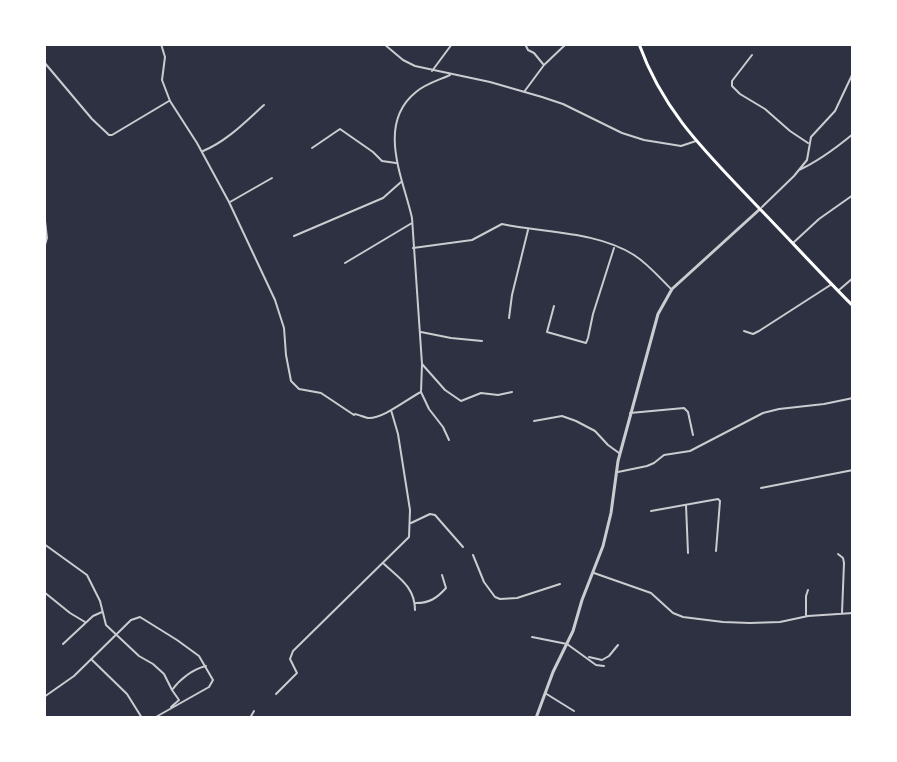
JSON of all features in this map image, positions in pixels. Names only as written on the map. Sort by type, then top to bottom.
[{"type":"main road","points":[[639,44],[661,94],[682,124],[853,306]]},
{"type":"street","points":[[161,44],[165,57],[162,80],[170,101],[229,202],[275,300],[284,328],[291,381],[299,389],[321,393],[354,415],[367,418],[391,410],[421,392]]},
{"type":"street","points":[[384,44],[415,66],[465,76],[563,104],[622,133],[644,140],[681,146],[696,141]]},
{"type":"street","points":[[432,71],[452,44]]},
{"type":"street","points":[[525,44],[544,65]]},
{"type":"street","points":[[523,93],[544,65],[566,44]]},
{"type":"street","points":[[752,55],[732,81],[734,90],[809,143]]},
{"type":"street","points":[[44,62],[109,135],[170,101]]},
{"type":"street","points":[[536,718],[573,631],[608,529],[616,472],[630,413],[658,314],[666,297],[798,171],[807,160],[811,137],[838,106],[853,73]]},
{"type":"street","points":[[449,440],[421,392],[422,364],[412,223],[397,163],[396,130],[400,110],[420,89],[450,75]]},
{"type":"street","points":[[202,152],[229,136],[264,105]]},
{"type":"street","points":[[312,148],[340,129],[382,161],[397,163]]},
{"type":"street","points":[[798,171],[853,134]]},
{"type":"street","points":[[229,202],[272,178]]},
{"type":"street","points":[[294,236],[383,198],[402,181]]},
{"type":"street","points":[[793,244],[819,219],[853,195]]},
{"type":"street","points":[[44,212],[47,238],[44,248]]},
{"type":"street","points":[[345,263],[412,223]]},
{"type":"street","points":[[413,248],[472,240],[502,224],[584,236],[629,252],[672,289]]},
{"type":"street","points":[[509,318],[528,230]]},
{"type":"street","points":[[554,306],[547,332],[586,343],[614,247]]},
{"type":"street","points":[[838,291],[853,278]]},
{"type":"street","points":[[744,331],[753,334],[759,331],[832,284]]},
{"type":"street","points":[[420,332],[482,341]]},
{"type":"street","points":[[422,364],[445,390],[461,401],[481,393],[498,395],[512,392]]},
{"type":"street","points":[[616,472],[647,466],[664,455],[690,451],[763,413],[853,398]]},
{"type":"street","points":[[630,413],[684,408],[688,412],[693,435]]},
{"type":"street","points":[[276,694],[297,673],[290,659],[293,651],[409,537],[410,510],[391,410]]},
{"type":"street","points":[[534,421],[562,416],[576,421],[595,431],[620,453]]},
{"type":"street","points":[[761,488],[853,470]]},
{"type":"street","points":[[651,511],[718,499],[716,551]]},
{"type":"street","points":[[686,504],[688,553]]},
{"type":"street","points":[[410,524],[430,514],[435,515],[463,547]]},
{"type":"street","points":[[44,544],[87,575],[100,601],[106,625],[115,636],[164,674],[179,700],[154,718]]},
{"type":"street","points":[[838,554],[844,563],[842,614]]},
{"type":"street","points":[[473,555],[484,582],[500,599],[517,598],[560,584]]},
{"type":"street","points":[[383,563],[400,576],[415,603],[415,610]]},
{"type":"street","points":[[594,573],[651,593],[673,613],[683,617],[750,623],[853,613]]},
{"type":"street","points":[[415,603],[436,599],[446,588],[442,575]]},
{"type":"street","points":[[806,616],[808,590]]},
{"type":"street","points":[[44,592],[86,623]]},
{"type":"street","points":[[63,644],[98,613],[104,613]]},
{"type":"street","points":[[44,697],[74,676],[131,620],[140,617],[199,656],[213,680],[212,684],[189,699],[163,712]]},
{"type":"street","points":[[532,637],[567,644],[596,665],[604,666]]},
{"type":"street","points":[[588,657],[602,660],[618,645]]},
{"type":"street","points":[[91,659],[127,694],[142,718]]},
{"type":"street","points":[[172,690],[181,679],[206,666]]},
{"type":"street","points":[[545,693],[574,711]]},
{"type":"street","points":[[250,718],[254,711]]}]
